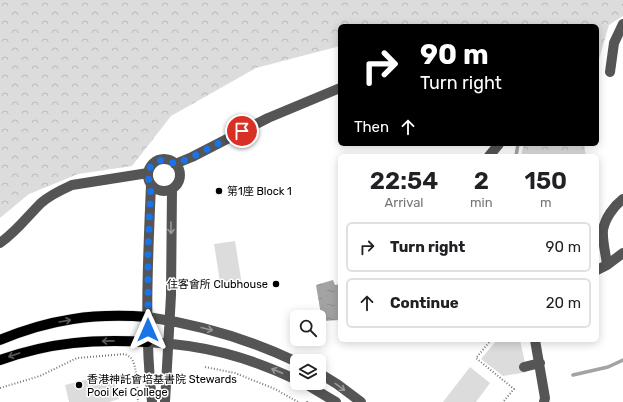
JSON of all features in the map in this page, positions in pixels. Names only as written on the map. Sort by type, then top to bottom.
[{"type":"main road","points":[[0,340],[27,329],[79,318],[111,315],[148,317]]},
{"type":"main road","points":[[0,360],[29,350],[74,342],[112,340],[147,342]]},
{"type":"street","points":[[610,72],[614,43],[623,24]]},
{"type":"street","points":[[175,164],[192,157],[268,118],[338,89]]},
{"type":"street","points":[[491,154],[497,146]]},
{"type":"street","points":[[151,185],[154,188],[163,191],[172,189],[180,177],[178,168],[175,164],[166,159],[161,159],[152,164],[148,172],[151,185],[148,249],[147,342],[152,402]]},
{"type":"street","points":[[0,243],[19,228],[42,203],[62,189],[72,185],[148,172]]},
{"type":"street","points":[[165,402],[169,320],[172,189]]},
{"type":"street","points":[[607,265],[603,231],[611,210],[623,199]]},
{"type":"street","points":[[599,269],[623,253]]},
{"type":"street","points":[[148,317],[169,320],[227,334],[290,359]]},
{"type":"street","points":[[147,342],[168,343],[226,352],[257,362],[290,377]]},
{"type":"street","points":[[535,342],[546,401]]},
{"type":"street","points":[[524,367],[540,363]]},
{"type":"street","points":[[326,378],[361,402]]},
{"type":"street","points":[[316,390],[336,402]]},
{"type":"path","points":[[489,342],[476,358],[514,389],[502,402]]},
{"type":"path","points":[[0,388],[40,376],[77,358],[125,354],[130,357],[135,369],[138,402]]},
{"type":"path","points":[[205,367],[235,373],[275,389],[298,402]]},
{"type":"green space","points":[[0,0],[623,0],[623,16],[609,25],[599,59],[599,24],[338,24],[338,47],[256,68],[171,116],[132,166],[78,174],[29,194],[0,218]]},
{"type":"green space","points":[[524,146],[584,146],[586,154],[522,154]]},
{"type":"green space","points":[[235,241],[242,285],[221,288],[214,244]]},
{"type":"green space","points":[[495,342],[520,342],[527,372],[503,376],[481,359]]},
{"type":"green space","points":[[470,367],[490,383],[476,402],[443,402]]},
{"type":"green space","points":[[112,373],[119,399],[109,402],[69,402],[65,385]]},
{"type":"water","points":[[333,280],[335,285],[338,284],[338,320],[326,321],[326,310],[320,310],[316,285]]},
{"type":"waterway","points":[[516,154],[518,146]]},
{"type":"waterway","points":[[573,375],[608,367],[623,360]]},
{"type":"place","name":"第1座 Block 1","points":[[219,191]]},
{"type":"place","name":"住客會所 Clubhouse","points":[[276,284]]},
{"type":"place","name":"香港神託會培基書院 Stewards Pooi Kei College","points":[[79,385]]},
{"type":"route","points":[[148,330],[148,249],[151,185],[148,172],[152,164],[156,161],[166,159],[175,164],[192,157],[242,131]]}]
